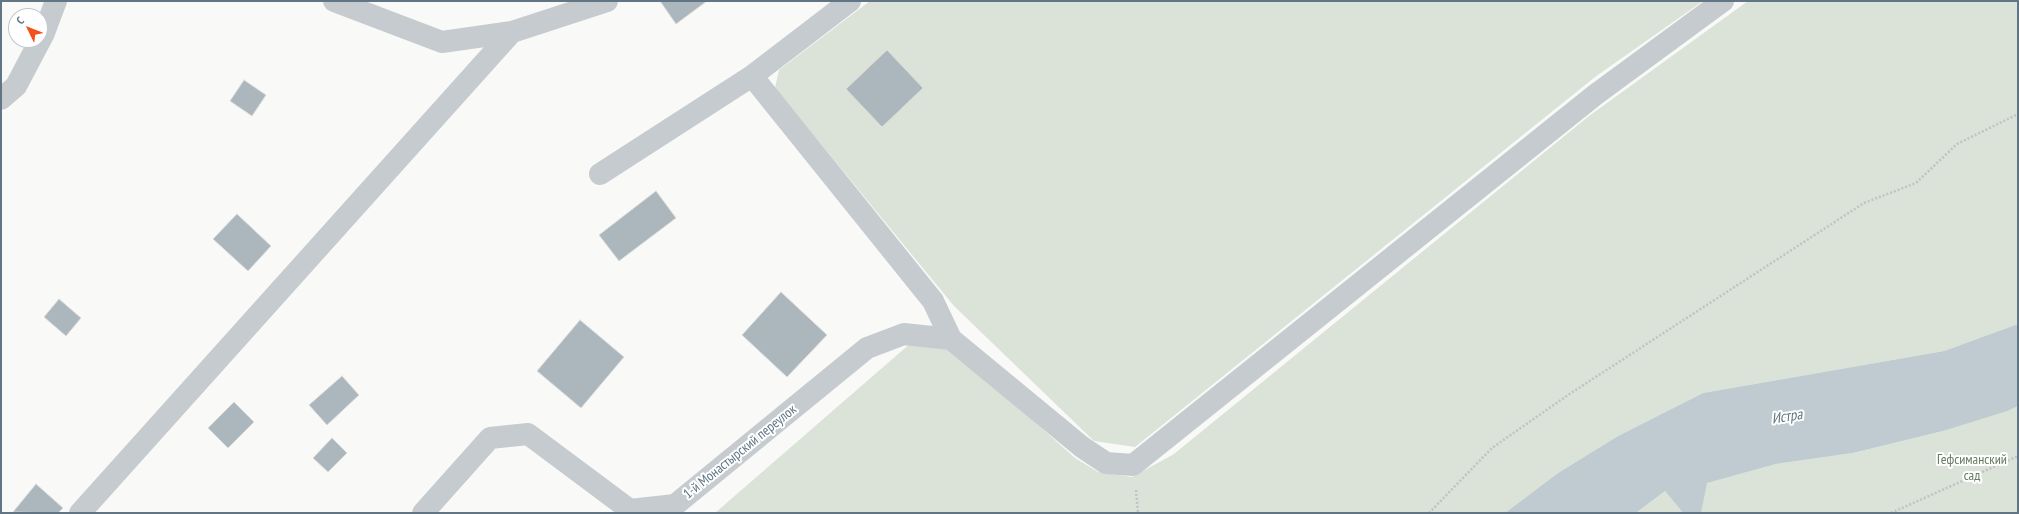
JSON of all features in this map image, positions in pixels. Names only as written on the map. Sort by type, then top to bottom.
[{"type":"street","points":[[1,99],[16,86],[44,33],[56,1]]},
{"type":"street","points":[[334,1],[442,42],[512,32],[607,1]]},
{"type":"street","points":[[600,174],[752,76],[850,1]]},
{"type":"street","points":[[752,76],[933,302],[951,339],[1082,447],[1106,463],[1133,465],[1595,95],[1724,1]]},
{"type":"street","points":[[80,513],[512,32]]},
{"type":"street","name":"1-й Монастырский переулок","points":[[423,513],[490,438],[528,434],[630,510],[675,505],[867,348],[904,334],[951,339]]},
{"type":"path","points":[[1428,513],[1492,448],[1568,395],[1864,203],[1916,183],[1957,144],[2018,114]]},
{"type":"path","points":[[1891,513],[2018,456]]},
{"type":"green space","points":[[870,1],[1703,1],[1595,77],[1135,447],[1094,441],[954,306],[775,88],[779,70]]},
{"type":"green space","points":[[1748,1],[2018,1],[2018,324],[1944,351],[1703,393],[1618,436],[1558,473],[1505,513],[715,513],[912,342],[941,342],[963,358],[1075,458],[1098,472],[1132,477],[1174,454],[1589,116]]},
{"type":"green space","name":"Гефсиманский сад","points":[[2018,406],[2018,513],[1701,513],[1706,483],[1776,464],[1853,453],[1943,431]]},
{"type":"green space","points":[[1665,491],[1683,513],[1636,513]]},
{"type":"water","name":"Истра","points":[[2018,324],[2018,406],[2007,411],[1943,431],[1853,453],[1776,464],[1707,483],[1701,513],[1683,513],[1665,491],[1636,513],[1505,513],[1558,473],[1618,436],[1703,393],[1944,351]]},
{"type":"building","points":[[660,1],[707,1],[676,24]]},
{"type":"building","points":[[887,50],[923,88],[882,127],[846,89]]},
{"type":"building","points":[[244,80],[266,95],[252,116],[230,101]]},
{"type":"building","points":[[656,191],[676,218],[619,261],[599,235]]},
{"type":"building","points":[[237,214],[271,246],[248,271],[213,239]]},
{"type":"building","points":[[781,292],[827,335],[787,377],[742,335]]},
{"type":"building","points":[[59,299],[81,318],[66,336],[44,317]]},
{"type":"building","points":[[580,320],[624,357],[581,408],[537,371]]},
{"type":"building","points":[[342,376],[359,395],[327,425],[309,405]]},
{"type":"building","points":[[234,402],[254,422],[228,448],[208,428]]},
{"type":"building","points":[[332,438],[347,453],[328,472],[313,458]]},
{"type":"building","points":[[36,484],[63,508],[58,513],[13,512]]}]
